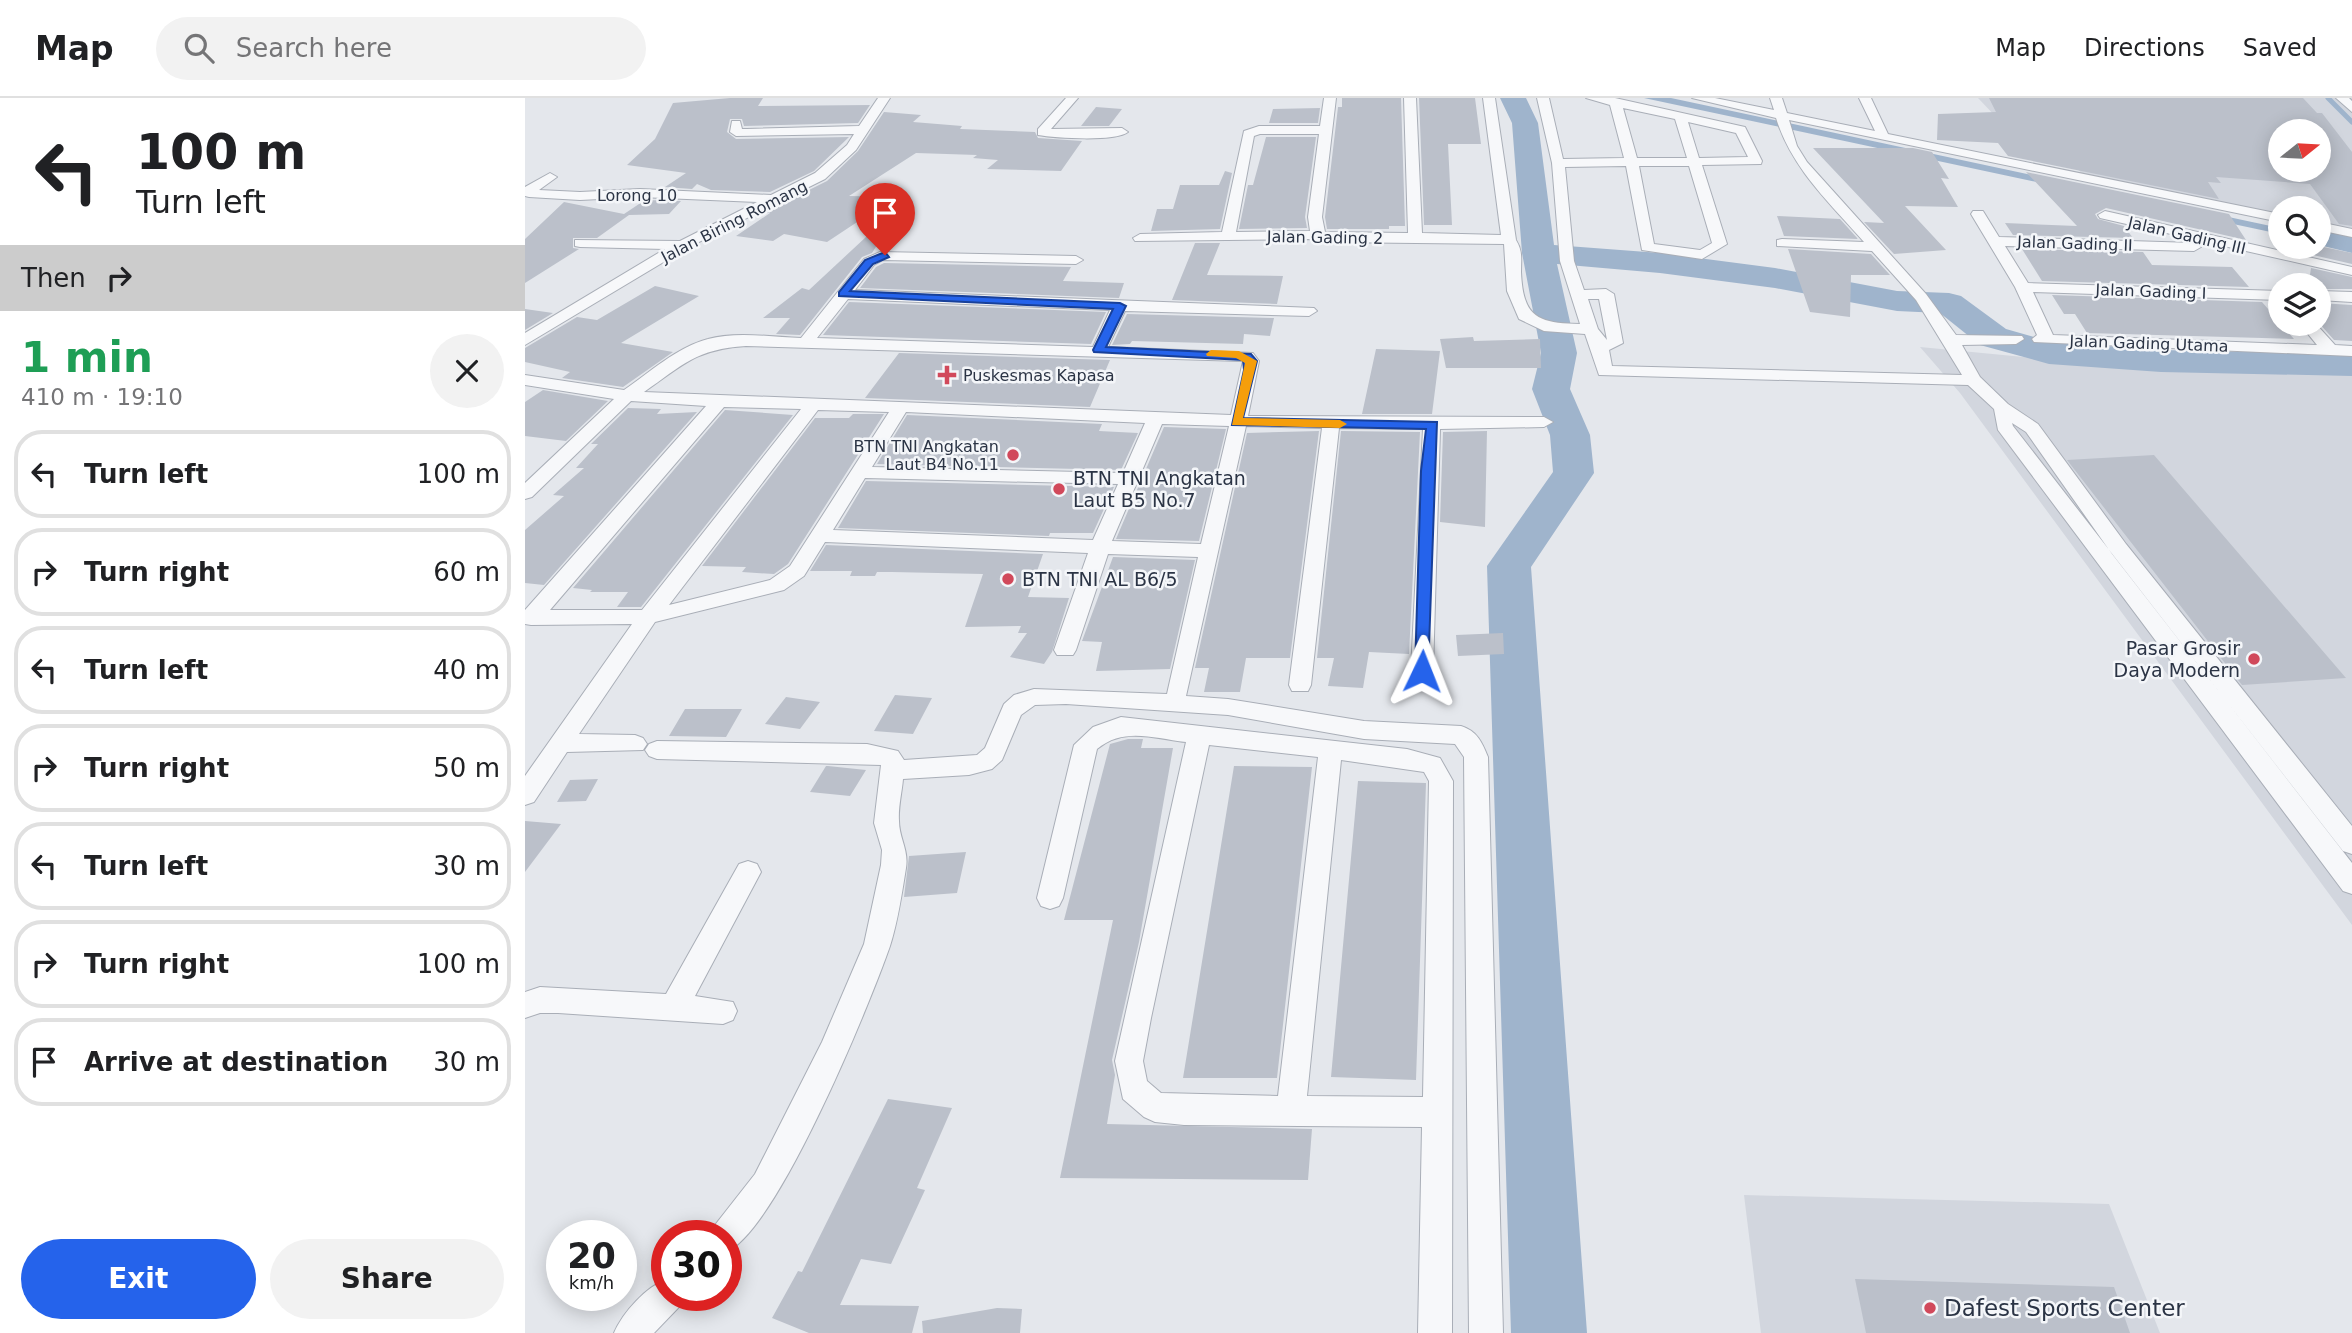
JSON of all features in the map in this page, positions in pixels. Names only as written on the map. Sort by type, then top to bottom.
[{"type":"street","name":"Jalan Biring Romang","points":[[525,340],[682,245],[824,173],[846,155],[884,98]]},
{"type":"street","points":[[1072,98],[1042,132],[1122,132]]},
{"type":"street","points":[[1318,235],[1315,217],[1330,98]]},
{"type":"street","points":[[1411,98],[1415,237]]},
{"type":"street","points":[[1489,98],[1509,240],[1515,252],[1514,274],[1520,311],[1525,319],[1534,324],[1590,329]]},
{"type":"street","points":[[1543,98],[1558,163],[1566,254],[1577,295],[1600,347],[1605,371],[1973,380]]},
{"type":"street","points":[[1558,163],[1756,162],[1741,130],[1592,98]]},
{"type":"street","points":[[1698,98],[1785,121],[1883,135],[2268,215]]},
{"type":"street","points":[[1776,98],[1791,146],[1802,164],[1924,302],[1951,340],[1973,380],[2002,408],[2032,428],[2119,549],[2352,844]]},
{"type":"street","points":[[1865,98],[1883,135]]},
{"type":"street","points":[[2342,98],[2352,108]]},
{"type":"street","points":[[1615,102],[1632,163],[1647,247],[1702,255],[1720,244],[1679,116]]},
{"type":"street","points":[[736,124],[736,132],[747,133],[865,130]]},
{"type":"street","points":[[1228,236],[1248,134],[1259,130],[1328,130]]},
{"type":"street","name":"Lorong 10","points":[[550,177],[527,191],[585,196],[640,193],[774,199]]},
{"type":"street","name":"Jalan Gading Utama","points":[[1978,214],[2023,287],[2043,339],[2352,351]]},
{"type":"street","name":"Jalan Gading III","points":[[2105,215],[2240,248],[2352,271]]},
{"type":"street","points":[[2331,229],[2352,233]]},
{"type":"street","name":"Jalan Gading 2","points":[[1140,238],[1318,235],[1328,238],[1509,240]]},
{"type":"street","name":"Jalan Gading II","points":[[1994,240],[2240,248]]},
{"type":"street","points":[[580,243],[682,245]]},
{"type":"street","points":[[1782,243],[1877,247]]},
{"type":"street","points":[[804,343],[869,262],[885,255],[1076,260]]},
{"type":"street","name":"Jalan Gading I","points":[[2023,287],[2268,295]]},
{"type":"street","points":[[842,294],[1309,311]]},
{"type":"street","points":[[1577,295],[1606,294],[1615,343],[1600,347]]},
{"type":"street","points":[[2331,296],[2352,297]]},
{"type":"street","points":[[1098,350],[1120,306]]},
{"type":"street","points":[[2318,336],[2330,351]]},
{"type":"street","points":[[1951,340],[2016,339]]},
{"type":"street","points":[[525,493],[627,396],[706,344],[804,343],[1247,356],[1251,361],[1250,370],[1236,422],[1177,692]]},
{"type":"street","points":[[525,380],[627,396],[719,402],[901,407],[1155,420],[1432,425],[1544,422]]},
{"type":"street","points":[[528,618],[719,402]]},
{"type":"street","points":[[525,795],[648,617],[813,405]]},
{"type":"street","points":[[528,618],[648,617],[780,584],[797,571],[822,536],[901,407]]},
{"type":"street","points":[[2002,408],[2004,426],[2352,883]]},
{"type":"street","points":[[1065,650],[1100,547],[1132,479],[1155,420]]},
{"type":"street","points":[[1300,685],[1331,424]]},
{"type":"street","points":[[1422,671],[1428,471],[1432,425]]},
{"type":"street","points":[[862,472],[1132,479]]},
{"type":"street","points":[[822,536],[1207,551]]},
{"type":"street","points":[[893,770],[969,766],[983,762],[994,754],[1012,710],[1022,701],[1034,697],[1066,696],[1228,707],[1364,730],[1461,735],[1471,744],[1476,757],[1486,1333]]},
{"type":"street","points":[[1050,898],[1086,745],[1101,733],[1121,726],[1407,758],[1432,765],[1441,781],[1435,1333]]},
{"type":"street","points":[[1199,735],[1137,1018],[1129,1061],[1133,1089],[1155,1107],[1437,1112]]},
{"type":"street","points":[[563,743],[867,753],[890,757],[893,770],[886,823],[895,850],[894,865],[877,944],[832,1051],[766,1185],[739,1220]]},
{"type":"street","points":[[1291,1111],[1330,751]]},
{"type":"street","points":[[674,1007],[748,872]]},
{"type":"street","points":[[525,1005],[540,1000],[558,1000],[723,1011]]},
{"type":"street","points":[[631,1333],[652,1311]]},
{"type":"shaded area","points":[[1978,98],[2352,98],[2352,229],[2331,225],[2331,196],[2268,196],[2268,212],[2081,173],[2051,136],[1997,118]]},
{"type":"shaded area","name":"Pasar Grosir Daya Modern","points":[[1920,347],[2034,358],[2352,368],[2352,925],[1960,393]]},
{"type":"shaded area","points":[[1744,1195],[2109,1204],[2160,1333],[1761,1333]]},
{"type":"water","points":[[1644,98],[1671,98],[2268,225],[2268,231]]},
{"type":"building","points":[[763,98],[758,106],[870,105],[858,123],[744,126],[742,119],[730,119],[727,132],[736,139],[849,137],[814,171],[770,192],[711,190],[697,184],[692,189],[665,187],[686,173],[627,165],[655,139],[673,103]]},
{"type":"building","points":[[1342,98],[1401,98],[1405,226],[1389,226],[1389,229],[1327,229],[1325,217],[1338,107],[1342,107]]},
{"type":"building","points":[[1419,98],[1475,98],[1481,144],[1448,144],[1452,225],[1424,225]]},
{"type":"building","points":[[1989,98],[2303,98],[2327,119],[2268,119],[2268,181],[2216,177],[2221,183],[2208,182],[2219,199],[2008,156],[1998,143],[1937,140],[1938,114],[1996,112]]},
{"type":"building","points":[[1096,107],[1122,109],[1109,126],[1081,126]]},
{"type":"building","points":[[1320,108],[1318,123],[1269,123],[1273,109]]},
{"type":"building","points":[[884,112],[921,115],[913,122],[962,126],[960,129],[1035,132],[1038,138],[1082,141],[1061,171],[987,169],[998,160],[973,158],[977,155],[916,153],[849,196],[895,197],[827,242],[784,234],[773,241],[736,236],[770,213],[765,212],[827,181],[858,151]]},
{"type":"building","points":[[2331,125],[2352,152],[2352,226],[2339,224],[2331,213],[2331,196],[2319,196],[2310,184],[2283,182],[2331,182]]},
{"type":"building","points":[[1266,137],[1316,137],[1305,217],[1307,228],[1239,229],[1248,185],[1253,185]]},
{"type":"building","points":[[1813,148],[1913,148],[1932,152],[1949,179],[1941,178],[1958,207],[1905,206],[1946,250],[1894,254],[1864,222],[1884,223]]},
{"type":"building","points":[[1225,171],[1232,173],[1220,229],[1151,231],[1157,209],[1173,209],[1180,185],[1219,185]]},
{"type":"building","points":[[2026,172],[2229,214],[2246,240],[2106,208],[2095,214],[2098,219],[2124,226],[2133,238],[2013,235],[2005,223],[2077,226]]},
{"type":"building","points":[[645,200],[681,201],[669,214],[629,215],[597,238],[573,238],[573,248],[579,249],[525,283],[525,239],[564,202],[624,214]]},
{"type":"building","points":[[1777,216],[1840,219],[1858,239],[1784,236]]},
{"type":"building","points":[[881,223],[888,228],[872,253],[862,257],[800,335],[776,334],[790,318],[763,318],[802,288],[809,290]]},
{"type":"building","points":[[1195,243],[1220,243],[1207,275],[1283,276],[1277,304],[1172,300]]},
{"type":"building","points":[[1788,249],[1871,254],[1890,275],[1851,275],[1850,317],[1810,312]]},
{"type":"building","points":[[2022,249],[2143,252],[2152,265],[2232,267],[2249,287],[2042,281]]},
{"type":"building","points":[[2331,249],[2352,253],[2352,264],[2330,259]]},
{"type":"building","points":[[884,263],[1071,267],[1063,281],[1124,283],[1119,298],[860,288],[876,267]]},
{"type":"building","points":[[2311,268],[2352,277],[2352,289],[2331,289],[2331,273],[2310,273]]},
{"type":"building","points":[[655,286],[699,296],[621,343],[673,352],[623,387],[562,378],[570,372],[525,362],[525,348],[577,317],[597,320]]},
{"type":"building","points":[[2052,295],[2262,302],[2268,309],[2268,336],[2291,336],[2294,339],[2087,333],[2075,314],[2064,314]]},
{"type":"building","points":[[849,302],[1106,312],[1091,344],[823,335]]},
{"type":"building","points":[[2331,304],[2352,305],[2352,341],[2334,340],[2330,336]]},
{"type":"building","points":[[525,309],[553,313],[525,330]]},
{"type":"building","points":[[1127,314],[1274,318],[1270,336],[1244,334],[1243,344],[1132,341],[1130,344],[1112,345]]},
{"type":"building","points":[[1473,337],[1474,341],[1540,339],[1541,368],[1446,368],[1440,339]]},
{"type":"building","points":[[1376,349],[1440,351],[1432,414],[1362,414]]},
{"type":"building","points":[[899,353],[1110,360],[1090,407],[865,398]]},
{"type":"building","points":[[543,390],[608,401],[566,441],[525,436],[525,402]]},
{"type":"building","points":[[628,408],[661,409],[657,414],[697,412],[544,585],[525,583],[525,530],[564,496],[553,495],[584,468],[576,468],[598,444],[591,444]]},
{"type":"building","points":[[725,410],[793,415],[641,607],[617,607],[628,592],[590,592],[592,590],[573,588]]},
{"type":"building","points":[[853,414],[884,414],[788,564],[774,574],[742,572],[746,567],[702,566],[815,418],[849,418]]},
{"type":"building","points":[[907,415],[1102,424],[1099,431],[1138,433],[1121,470],[877,464]]},
{"type":"building","points":[[1164,427],[1226,429],[1199,541],[1116,539]]},
{"type":"building","points":[[1319,431],[1290,658],[1246,658],[1240,692],[1204,692],[1209,668],[1195,668],[1247,433]]},
{"type":"building","points":[[1341,431],[1420,432],[1409,654],[1369,652],[1363,688],[1328,686],[1334,658],[1317,658]]},
{"type":"building","points":[[1487,431],[1485,527],[1440,522],[1443,432]]},
{"type":"building","points":[[2154,455],[2346,678],[2242,685],[2067,460]]},
{"type":"building","points":[[866,481],[1114,487],[1093,533],[1050,533],[1049,536],[838,528]]},
{"type":"building","points":[[826,545],[1043,554],[1028,597],[1069,598],[1052,652],[1044,664],[1010,657],[1027,633],[1018,633],[1021,626],[965,627],[983,574],[877,572],[875,576],[850,576],[852,571],[810,571]]},
{"type":"building","points":[[1113,557],[1195,560],[1170,669],[1096,671],[1102,642],[1082,641]]},
{"type":"building","points":[[1503,633],[1504,654],[1458,656],[1456,635]]},
{"type":"building","points":[[895,695],[932,698],[913,734],[874,731]]},
{"type":"building","points":[[786,697],[820,702],[800,729],[765,724]]},
{"type":"building","points":[[685,709],[742,709],[726,737],[669,736]]},
{"type":"building","points":[[1128,739],[1143,739],[1141,748],[1173,748],[1139,942],[1112,1060],[1115,1075],[1107,1124],[1312,1129],[1308,1180],[1060,1178],[1113,920],[1064,920],[1110,744]]},
{"type":"building","points":[[826,766],[866,770],[850,796],[810,792]]},
{"type":"building","points":[[1234,766],[1312,767],[1277,1078],[1183,1078]]},
{"type":"building","points":[[598,779],[586,801],[557,802],[570,780]]},
{"type":"building","points":[[1358,781],[1426,783],[1416,1080],[1331,1077]]},
{"type":"building","points":[[525,821],[561,824],[525,872]]},
{"type":"building","points":[[966,852],[957,893],[904,897],[909,856]]},
{"type":"building","points":[[888,1099],[952,1108],[917,1188],[925,1190],[891,1264],[861,1259],[840,1305],[919,1306],[912,1333],[809,1333],[772,1318],[798,1271],[802,1272]]},
{"type":"building","points":[[1855,1279],[2114,1287],[2130,1333],[1866,1333]]},
{"type":"building","points":[[997,1308],[1022,1309],[1020,1333],[923,1333],[922,1321]]},
{"type":"waterway","points":[[1513,98],[1525,123],[1539,253]]},
{"type":"waterway","points":[[2328,98],[2352,122]]},
{"type":"waterway","points":[[2331,239],[2352,243]]},
{"type":"waterway","points":[[1539,253],[1660,263],[1775,278],[1897,301],[1949,303],[1993,337],[2049,353],[2161,361],[2352,365]]},
{"type":"waterway","points":[[1539,253],[1559,353],[1551,389],[1570,435],[1574,473],[1509,566],[1549,1333]]},
{"type":"slow traffic","points":[[1211,354],[1247,356],[1251,361],[1236,422],[1340,424]]},
{"type":"place","name":"Puskesmas Kapasa","points":[[947,375]]},
{"type":"place","name":"BTN TNI Angkatan Laut B4 No.11","points":[[1013,455]]},
{"type":"place","name":"BTN TNI Angkatan Laut B5 No.7","points":[[1059,489]]},
{"type":"place","name":"BTN TNI AL B6/5","points":[[1008,579]]},
{"type":"place","name":"Pasar Grosir Daya Modern","points":[[2254,659]]},
{"type":"place","name":"Dafest Sports Center","points":[[1930,1308]]},
{"type":"route","points":[[885,255],[875,257],[869,262],[842,294],[1120,306],[1098,350],[1247,356],[1251,361],[1250,370],[1236,422],[1432,425],[1428,471],[1422,671]]}]
